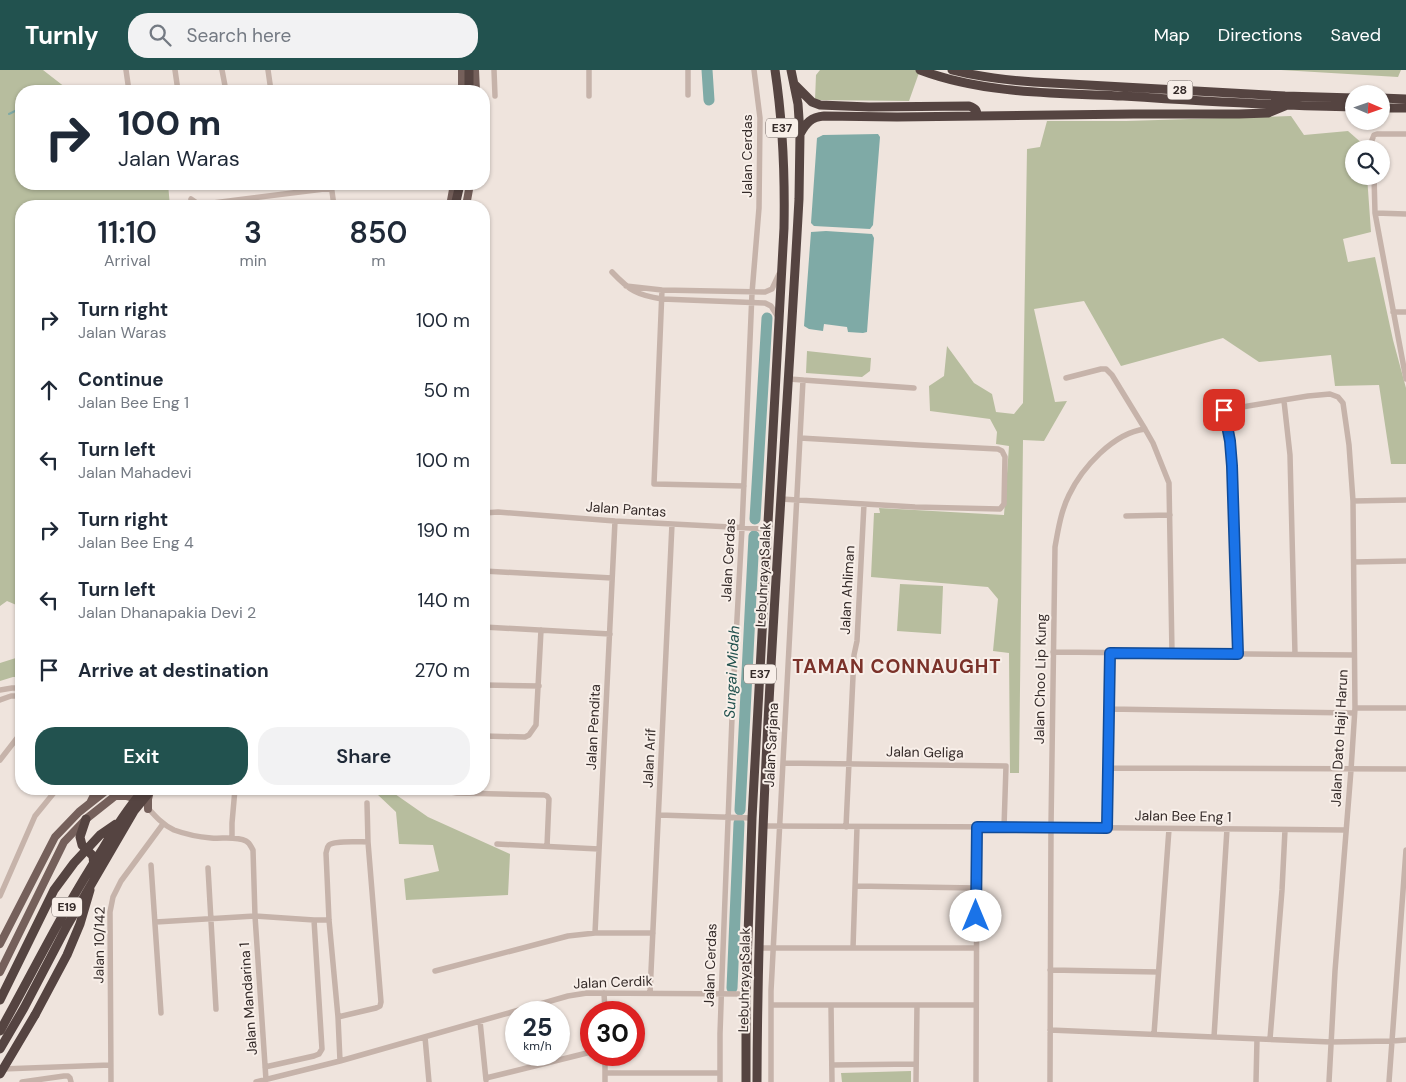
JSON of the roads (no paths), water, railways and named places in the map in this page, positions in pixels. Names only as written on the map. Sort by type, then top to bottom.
[{"type":"highway","points":[[468,70],[468,85]]},
{"type":"highway","name":"Lebuhraya Salak","points":[[746,1082],[746,994],[752,818],[784,228],[784,179],[780,101],[775,70]]},
{"type":"highway","name":"Lebuhraya Salak","points":[[757,1082],[758,948],[762,826],[799,199],[800,134],[798,104],[791,70]]},
{"type":"highway","name":"28","points":[[920,70],[967,84],[1345,98]]},
{"type":"highway","name":"28","points":[[952,70],[1007,85],[1287,105],[1345,107]]},
{"type":"highway","points":[[794,84],[812,102],[820,105],[869,107],[969,106],[977,111],[977,116]]},
{"type":"highway","points":[[1390,98],[1406,99]]},
{"type":"highway","points":[[800,134],[808,122],[817,117],[824,116],[897,117],[1249,113],[1268,112],[1287,105]]},
{"type":"highway","points":[[1390,108],[1406,108]]},
{"type":"highway","name":"E19","points":[[0,1031],[88,871],[138,795]]},
{"type":"highway","name":"E19","points":[[0,1049],[67,926],[134,811],[146,795]]},
{"type":"highway","points":[[0,1000],[54,890],[74,863],[100,835],[134,811]]},
{"type":"highway","points":[[0,1074],[11,1058],[67,955],[86,904],[94,868],[93,856],[82,845],[80,837],[86,819]]},
{"type":"main road","points":[[462,70],[462,85]]},
{"type":"main road","points":[[475,70],[476,85]]},
{"type":"main road","points":[[91,803],[94,795]]},
{"type":"main road","points":[[0,944],[55,837],[79,812],[101,795]]},
{"type":"main road","points":[[148,809],[149,795]]},
{"type":"main road","points":[[0,972],[64,842],[86,819],[115,796],[126,796],[141,800]]},
{"type":"street","points":[[126,70],[128,85]]},
{"type":"street","points":[[175,70],[177,85]]},
{"type":"street","points":[[222,70],[225,85]]},
{"type":"street","points":[[268,70],[270,85]]},
{"type":"street","points":[[494,70],[495,96]]},
{"type":"street","points":[[588,70],[589,96]]},
{"type":"street","points":[[688,70],[688,95]]},
{"type":"street","name":"Jalan Cerdas","points":[[720,1082],[720,994],[732,701],[742,528],[752,293],[759,208],[760,118],[754,70]]},
{"type":"street","points":[[1372,140],[1374,135],[1377,134],[1406,134]]},
{"type":"street","points":[[1374,185],[1375,213],[1406,378]]},
{"type":"street","points":[[234,200],[303,190]]},
{"type":"street","points":[[1375,213],[1406,214]]},
{"type":"street","points":[[624,286],[662,290],[765,292],[772,289],[782,266]]},
{"type":"street","points":[[612,272],[624,286],[646,296],[662,299],[765,303],[771,306],[779,319]]},
{"type":"street","points":[[662,290],[654,484],[744,486]]},
{"type":"street","points":[[1393,312],[1406,312]]},
{"type":"street","points":[[1066,378],[1101,369],[1106,369],[1112,375],[1153,443],[1169,483],[1172,653]]},
{"type":"street","points":[[789,378],[914,388]]},
{"type":"street","name":"Jalan Sarjana","points":[[771,1082],[771,1005],[803,380]]},
{"type":"street","name":"Jalan Dato Haji Harun","points":[[1284,401],[1330,394],[1338,396],[1343,403],[1348,436],[1353,501],[1354,710],[1352,770],[1335,971],[1329,1082]]},
{"type":"street","points":[[1238,654],[1232,466],[1230,441],[1224,410],[1284,401],[1290,455],[1295,654]]},
{"type":"street","name":"Jalan Choo Lip Kung","points":[[1050,1082],[1055,547],[1060,522],[1069,495],[1083,472],[1103,450],[1129,433],[1145,429]]},
{"type":"street","points":[[781,499],[915,507],[1000,509],[1004,504],[1005,457],[1002,451],[998,449],[800,438]]},
{"type":"street","points":[[1353,501],[1406,500]]},
{"type":"street","name":"Jalan Ahliman","points":[[846,827],[854,655],[864,504]]},
{"type":"street","name":"Jalan Pantas","points":[[490,513],[767,529]]},
{"type":"street","points":[[1126,516],[1170,515]]},
{"type":"street","name":"Jalan Pendita","points":[[595,933],[615,521]]},
{"type":"street","name":"Jalan Arif","points":[[650,993],[672,524]]},
{"type":"street","points":[[1354,562],[1406,561]]},
{"type":"street","points":[[490,571],[612,578]]},
{"type":"street","points":[[490,627],[610,634]]},
{"type":"street","points":[[490,736],[525,737],[529,735],[538,722],[541,630]]},
{"type":"street","points":[[1053,652],[1354,654]]},
{"type":"street","points":[[1107,828],[1110,653]]},
{"type":"street","points":[[490,685],[539,686]]},
{"type":"street","points":[[0,690],[15,688]]},
{"type":"street","points":[[0,700],[15,696]]},
{"type":"street","points":[[1109,709],[1354,710],[1406,708]]},
{"type":"street","points":[[0,760],[15,741]]},
{"type":"street","name":"Jalan Geliga","points":[[783,763],[1006,766],[1004,827]]},
{"type":"street","points":[[1108,768],[1406,769]]},
{"type":"street","points":[[490,794],[548,796],[547,846]]},
{"type":"street","points":[[0,896],[35,816],[52,795]]},
{"type":"street","name":"Jalan Mandarina 1","points":[[138,795],[148,809],[163,824],[185,833],[211,838],[232,838],[246,841],[250,845],[252,850],[266,1080]]},
{"type":"street","name":"Jalan Mandarina 1","points":[[144,795],[148,809]]},
{"type":"street","points":[[232,838],[235,795]]},
{"type":"street","points":[[338,1017],[376,1008],[380,1006],[381,1002],[368,842],[367,803]]},
{"type":"street","points":[[658,815],[752,818]]},
{"type":"street","name":"Jalan 10/142","points":[[111,1082],[110,912],[113,897],[121,881],[163,824]]},
{"type":"street","name":"Jalan Bee Eng 1","points":[[762,826],[1346,830]]},
{"type":"street","points":[[852,948],[857,827]]},
{"type":"street","points":[[976,1082],[977,827]]},
{"type":"street","points":[[1154,1034],[1169,828]]},
{"type":"street","points":[[1214,1037],[1227,829]]},
{"type":"street","points":[[1270,1039],[1285,830]]},
{"type":"street","points":[[340,1061],[329,920],[326,853],[328,847],[336,842],[368,842]]},
{"type":"street","points":[[497,844],[599,849]]},
{"type":"street","points":[[1389,1082],[1406,850]]},
{"type":"street","points":[[151,865],[161,1013]]},
{"type":"street","points":[[208,868],[216,1009]]},
{"type":"street","points":[[855,886],[976,888]]},
{"type":"street","points":[[156,922],[255,916],[329,920]]},
{"type":"street","points":[[266,1067],[314,1056],[319,1054],[322,1049],[314,920]]},
{"type":"street","points":[[435,971],[568,936],[595,933],[653,933]]},
{"type":"street","points":[[758,948],[976,948]]},
{"type":"street","points":[[1050,970],[1158,972]]},
{"type":"street","name":"Jalan Cerdik","points":[[425,1037],[568,996],[587,993],[746,994]]},
{"type":"street","points":[[604,993],[604,1001]]},
{"type":"street","points":[[771,1005],[976,1005]]},
{"type":"street","points":[[831,1005],[832,1082]]},
{"type":"street","points":[[916,1082],[917,1005]]},
{"type":"street","points":[[480,1021],[486,1080],[580,1055]]},
{"type":"street","points":[[1050,1030],[1331,1042],[1406,1040]]},
{"type":"street","points":[[256,1082],[425,1037],[429,1082]]},
{"type":"street","points":[[1256,1082],[1257,1038]]},
{"type":"street","points":[[832,1065],[916,1064]]},
{"type":"street","points":[[0,1069],[110,1065]]},
{"type":"street","points":[[605,1066],[606,1082]]},
{"type":"street","points":[[605,1073],[720,1073]]},
{"type":"street","points":[[22,1082],[64,1076],[68,1076],[71,1082]]},
{"type":"water","points":[[878,134],[880,137],[873,225],[870,229],[814,226],[811,223],[817,138],[823,135]]},
{"type":"water","points":[[811,232],[872,234],[874,238],[867,332],[848,332],[847,327],[824,324],[823,331],[809,329],[804,326]]},
{"type":"waterway","name":"Sungai Midah","points":[[707,70],[709,100]]},
{"type":"waterway","points":[[9,114],[15,111]]},
{"type":"waterway","name":"Sungai Midah","points":[[755,519],[767,318]]},
{"type":"waterway","name":"Sungai Midah","points":[[740,810],[754,536]]},
{"type":"waterway","name":"Sungai Midah","points":[[732,988],[739,823]]},
{"type":"district","name":"TAMAN CONNAUGHT","points":[[897,666]]}]
